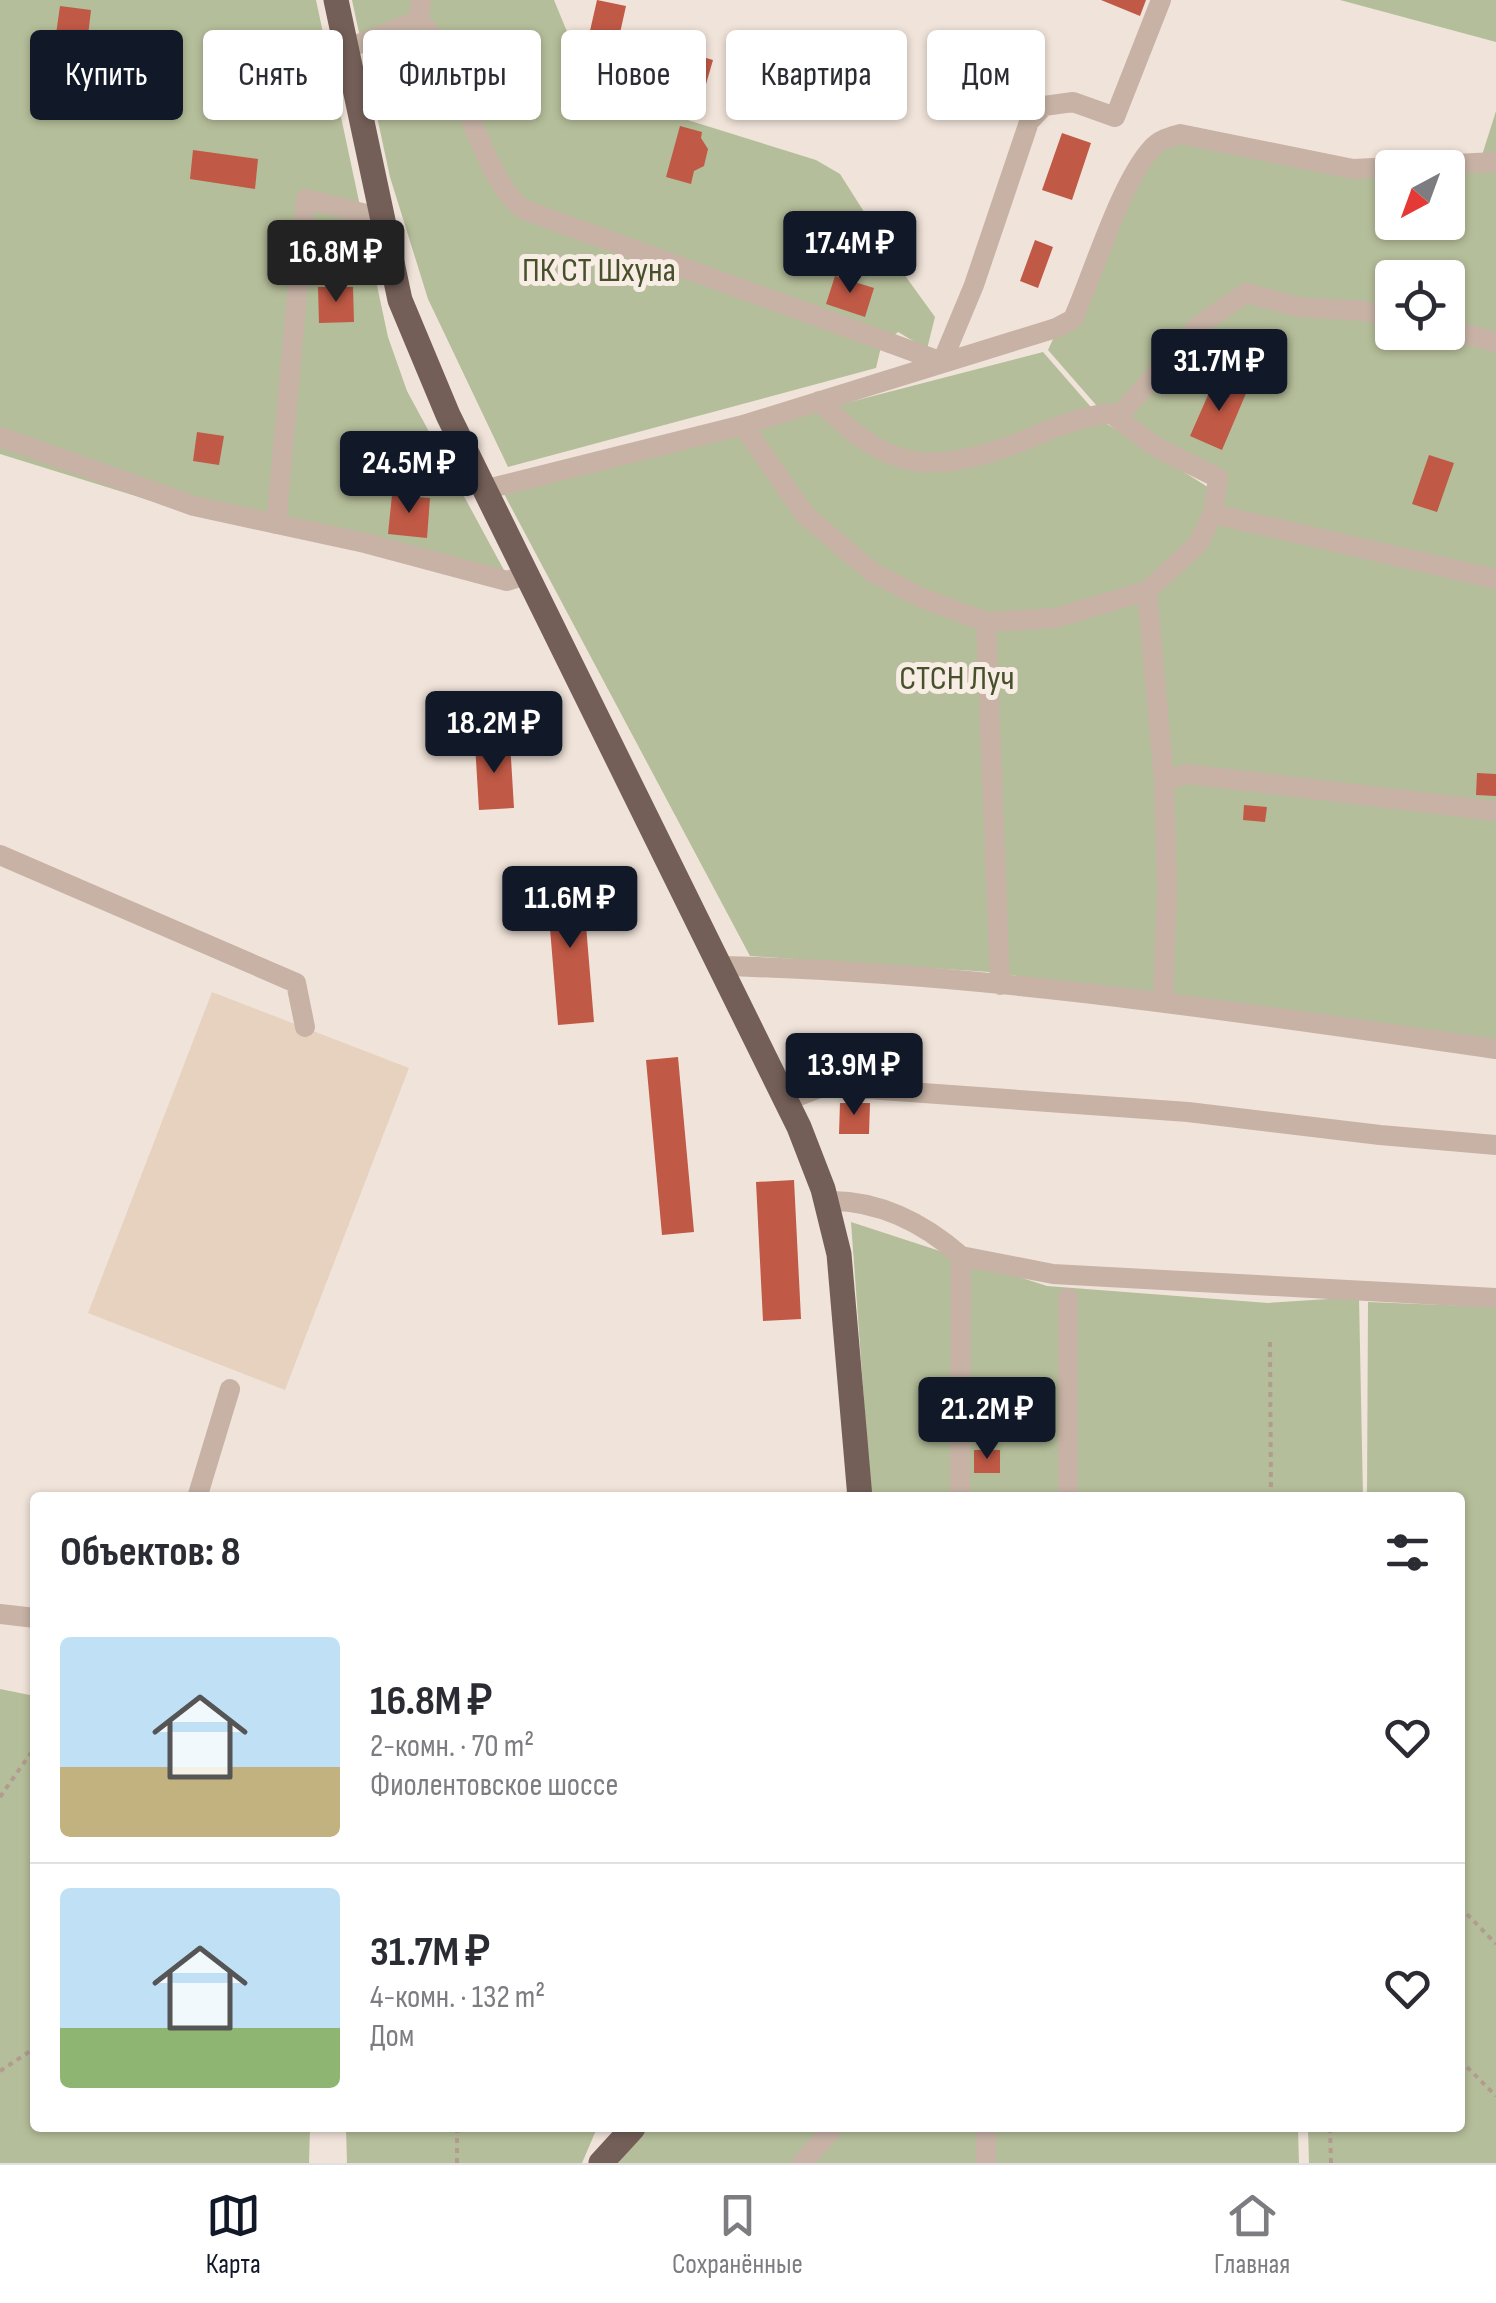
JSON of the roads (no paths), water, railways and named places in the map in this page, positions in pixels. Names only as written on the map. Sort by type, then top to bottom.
[{"type":"main road","points":[[336,0],[400,300],[448,415],[786,1101],[826,1201],[839,1254],[859,1492]]},
{"type":"main road","points":[[600,2163],[629,2132]]},
{"type":"street","points":[[942,362],[974,286],[1030,122],[1044,106],[1074,102],[1115,117],[1161,0]]},
{"type":"street","points":[[346,49],[420,10],[442,48],[489,158],[513,203],[942,362]]},
{"type":"street","points":[[487,489],[742,425],[1056,328],[1073,319],[1132,180],[1152,147],[1165,138],[1180,134],[1353,170],[1496,162]]},
{"type":"street","points":[[276,524],[306,199],[382,218]]},
{"type":"street","points":[[1117,418],[1198,326],[1246,293],[1299,307],[1375,313]]},
{"type":"street","points":[[1465,334],[1496,342]]},
{"type":"street","points":[[742,425],[805,515],[872,572],[922,598],[986,622],[1055,618],[1148,591],[1198,544],[1212,514],[1218,478],[1156,447],[1110,413],[1081,416],[1004,448],[936,463],[908,462],[856,437],[819,400]]},
{"type":"street","points":[[0,437],[194,506],[365,543],[508,581],[528,574]]},
{"type":"street","points":[[1212,514],[1496,579]]},
{"type":"street","points":[[1148,591],[1164,780],[1167,888],[1163,1002]]},
{"type":"street","points":[[986,622],[1000,985]]},
{"type":"street","points":[[1164,780],[1187,774],[1496,811]]},
{"type":"street","points":[[0,855],[296,983],[305,1027]]},
{"type":"street","points":[[719,966],[842,969],[1163,1002],[1496,1049]]},
{"type":"street","points":[[786,1101],[825,1086],[1188,1112],[1496,1145]]},
{"type":"street","points":[[826,1201],[853,1200],[893,1213],[935,1233],[961,1256],[1054,1274],[1496,1298]]},
{"type":"street","points":[[960,1492],[961,1256]]},
{"type":"street","points":[[1068,1298],[1068,1492]]},
{"type":"street","points":[[199,1492],[230,1389]]},
{"type":"street","points":[[0,1614],[30,1617]]},
{"type":"street","points":[[802,2163],[829,2132]]},
{"type":"street","points":[[986,2132],[986,2163]]},
{"type":"park label","name":"ПК СТ Шхуна","points":[[599,269]]},
{"type":"park label","name":"СТСН Луч","points":[[957,677]]}]
